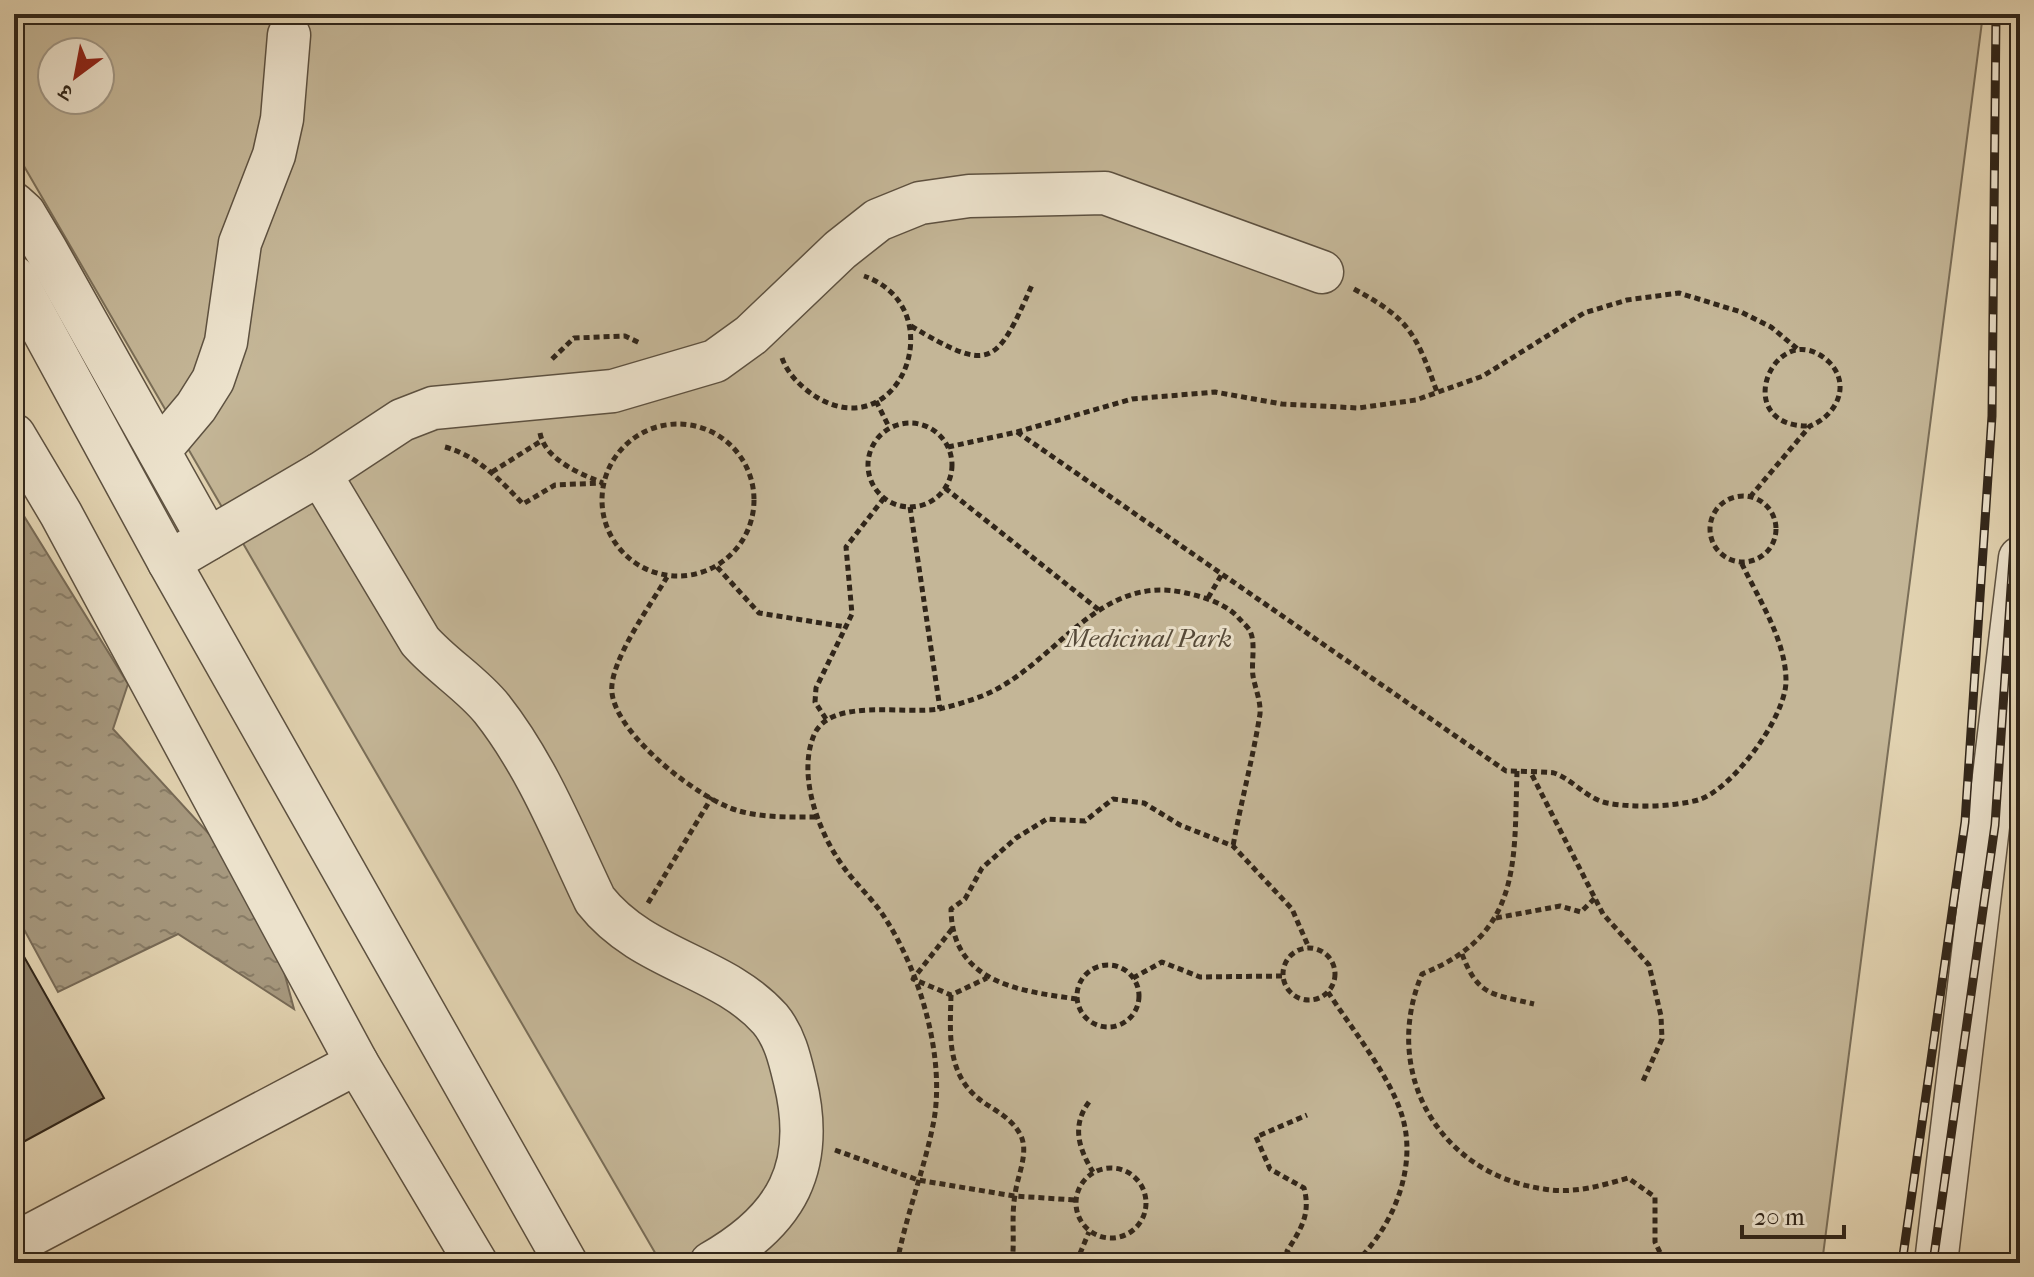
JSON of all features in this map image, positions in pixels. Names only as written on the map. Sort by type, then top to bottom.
[{"type":"street","points":[[159,451],[196,407],[213,380],[226,342],[240,243],[274,155],[282,119],[289,35]]},
{"type":"street","points":[[169,562],[320,474],[402,420],[433,408],[613,391],[715,361],[751,335],[826,263],[878,220],[920,203],[969,196],[1105,193],[1178,217],[1322,272]]},
{"type":"street","points":[[14,204],[39,238],[208,539]]},
{"type":"street","points":[[14,277],[169,562],[566,1263]]},
{"type":"street","points":[[14,435],[61,514],[357,1063],[476,1263]]},
{"type":"street","points":[[320,474],[420,641],[439,663],[489,705],[514,739],[595,900],[613,922],[629,934],[734,990],[770,1020],[787,1047],[801,1105],[804,1139],[798,1172],[782,1202],[757,1229],[711,1263]]},
{"type":"street","points":[[1936,1263],[2020,558]]},
{"type":"street","points":[[14,1244],[357,1063]]},
{"type":"path","points":[[781,354],[786,370],[808,392],[834,407],[856,411],[887,396],[904,373],[912,352],[911,326],[899,300],[873,279],[826,263]]},
{"type":"path","points":[[1322,272],[1389,308],[1410,326],[1437,392]]},
{"type":"path","points":[[911,326],[952,350],[971,357],[998,349],[1009,337],[1032,285]]},
{"type":"path","points":[[948,447],[1017,432],[1132,399],[1215,392],[1282,404],[1358,408],[1416,400],[1483,376],[1584,313],[1627,300],[1679,293],[1741,312],[1771,327],[1800,351],[1823,357],[1832,365],[1840,388],[1832,412],[1810,426],[1750,497]]},
{"type":"path","points":[[1800,351],[1778,359],[1765,379],[1764,391],[1767,404],[1785,422],[1810,426]]},
{"type":"path","points":[[533,400],[541,441],[570,469],[603,483]]},
{"type":"path","points":[[876,401],[889,427]]},
{"type":"path","points":[[916,423],[930,427],[948,447],[952,461],[945,488],[924,505],[910,507],[884,498],[869,476],[867,462],[878,436],[889,427],[916,423]]},
{"type":"path","points":[[689,425],[724,439],[753,480],[755,506],[750,530],[736,552],[717,567],[692,576],[667,577],[633,561],[608,533],[601,508],[603,483],[621,450],[652,428],[689,425]]},
{"type":"path","points":[[1017,432],[1506,771],[1532,775],[1552,772],[1604,803],[1649,806],[1701,799],[1740,769],[1779,712],[1787,683],[1781,648],[1741,562]]},
{"type":"path","points":[[541,441],[492,472],[523,504],[555,485],[603,483]]},
{"type":"path","points":[[945,488],[1099,610]]},
{"type":"path","points":[[1750,497],[1760,500],[1774,516],[1775,538],[1762,556],[1741,562],[1721,553],[1714,545],[1710,523],[1714,514],[1729,499],[1750,497]]},
{"type":"path","points":[[826,719],[815,702],[816,688],[852,614],[846,547],[884,498]]},
{"type":"path","points":[[910,507],[940,709]]},
{"type":"path","points":[[717,567],[759,613],[846,627]]},
{"type":"path","points":[[1208,598],[1222,574]]},
{"type":"path","points":[[667,577],[618,662],[612,693],[628,729],[655,759],[736,810],[777,817],[819,817]]},
{"type":"path","points":[[897,1263],[934,1119],[937,1074],[913,979],[885,917],[845,870],[819,817],[810,785],[808,760],[815,734],[826,719],[851,710],[940,709],[984,695],[1023,672],[1099,610],[1143,590],[1174,590],[1208,598],[1235,614],[1251,633],[1253,675],[1260,710],[1233,846]]},
{"type":"path","points":[[1517,771],[1512,877],[1495,918],[1462,954],[1422,974],[1411,999],[1409,1062],[1417,1095],[1438,1129],[1464,1156],[1501,1178],[1544,1189],[1587,1190],[1628,1178],[1655,1197],[1655,1242],[1665,1263]]},
{"type":"path","points":[[1532,775],[1603,914],[1649,965],[1656,990],[1662,1039],[1643,1081]]},
{"type":"path","points":[[629,934],[712,797]]},
{"type":"path","points":[[1077,999],[1014,989],[987,978],[967,957],[952,929],[951,909],[965,899],[982,868],[1016,838],[1047,819],[1085,821],[1113,799],[1144,803],[1180,825],[1233,846],[1292,909],[1309,948],[1331,960],[1336,977],[1328,992],[1305,1000],[1290,991],[1283,976],[1284,967],[1293,953],[1309,948]]},
{"type":"path","points":[[1495,918],[1560,906],[1581,912],[1595,898]]},
{"type":"path","points":[[913,979],[952,929]]},
{"type":"path","points":[[1462,954],[1471,978],[1482,991],[1534,1004]]},
{"type":"path","points":[[1133,978],[1162,962],[1200,977],[1283,976]]},
{"type":"path","points":[[1116,966],[1133,978],[1138,997],[1136,1007],[1123,1023],[1104,1027],[1094,1024],[1080,1009],[1077,999],[1081,980],[1097,967],[1116,966]]},
{"type":"path","points":[[913,979],[951,995],[987,978]]},
{"type":"path","points":[[1328,992],[1381,1073],[1403,1118],[1407,1158],[1398,1199],[1381,1233],[1355,1263]]},
{"type":"path","points":[[951,995],[950,1051],[958,1074],[970,1093],[1008,1119],[1021,1136],[1023,1157],[1014,1196],[1012,1263]]},
{"type":"path","points":[[1089,1102],[1083,1111],[1077,1134],[1081,1153],[1093,1172]]},
{"type":"path","points":[[1295,1263],[1287,1251],[1306,1217],[1308,1204],[1304,1188],[1270,1169],[1256,1137],[1307,1115]]},
{"type":"path","points":[[804,1139],[918,1180],[1014,1196],[1075,1200]]},
{"type":"path","points":[[1116,1168],[1136,1178],[1143,1188],[1146,1211],[1134,1231],[1124,1236],[1100,1237],[1089,1232],[1081,1223],[1075,1200],[1084,1179],[1093,1172],[1116,1168]]},
{"type":"path","points":[[1076,1263],[1089,1232]]},
{"type":"green space","name":"Medicinal Park","points":[[14,14],[1983,14],[1822,1263],[661,1263],[14,149]]},
{"type":"water","points":[[14,500],[128,684],[113,729],[263,893],[294,1009],[178,934],[58,992],[14,911]]},
{"type":"building","points":[[14,939],[104,1098],[14,1147]]},
{"type":"railway","points":[[1902,1263],[1965,822],[1992,416],[1996,14]]},
{"type":"railway","points":[[1933,1263],[1995,825],[2020,455]]}]
